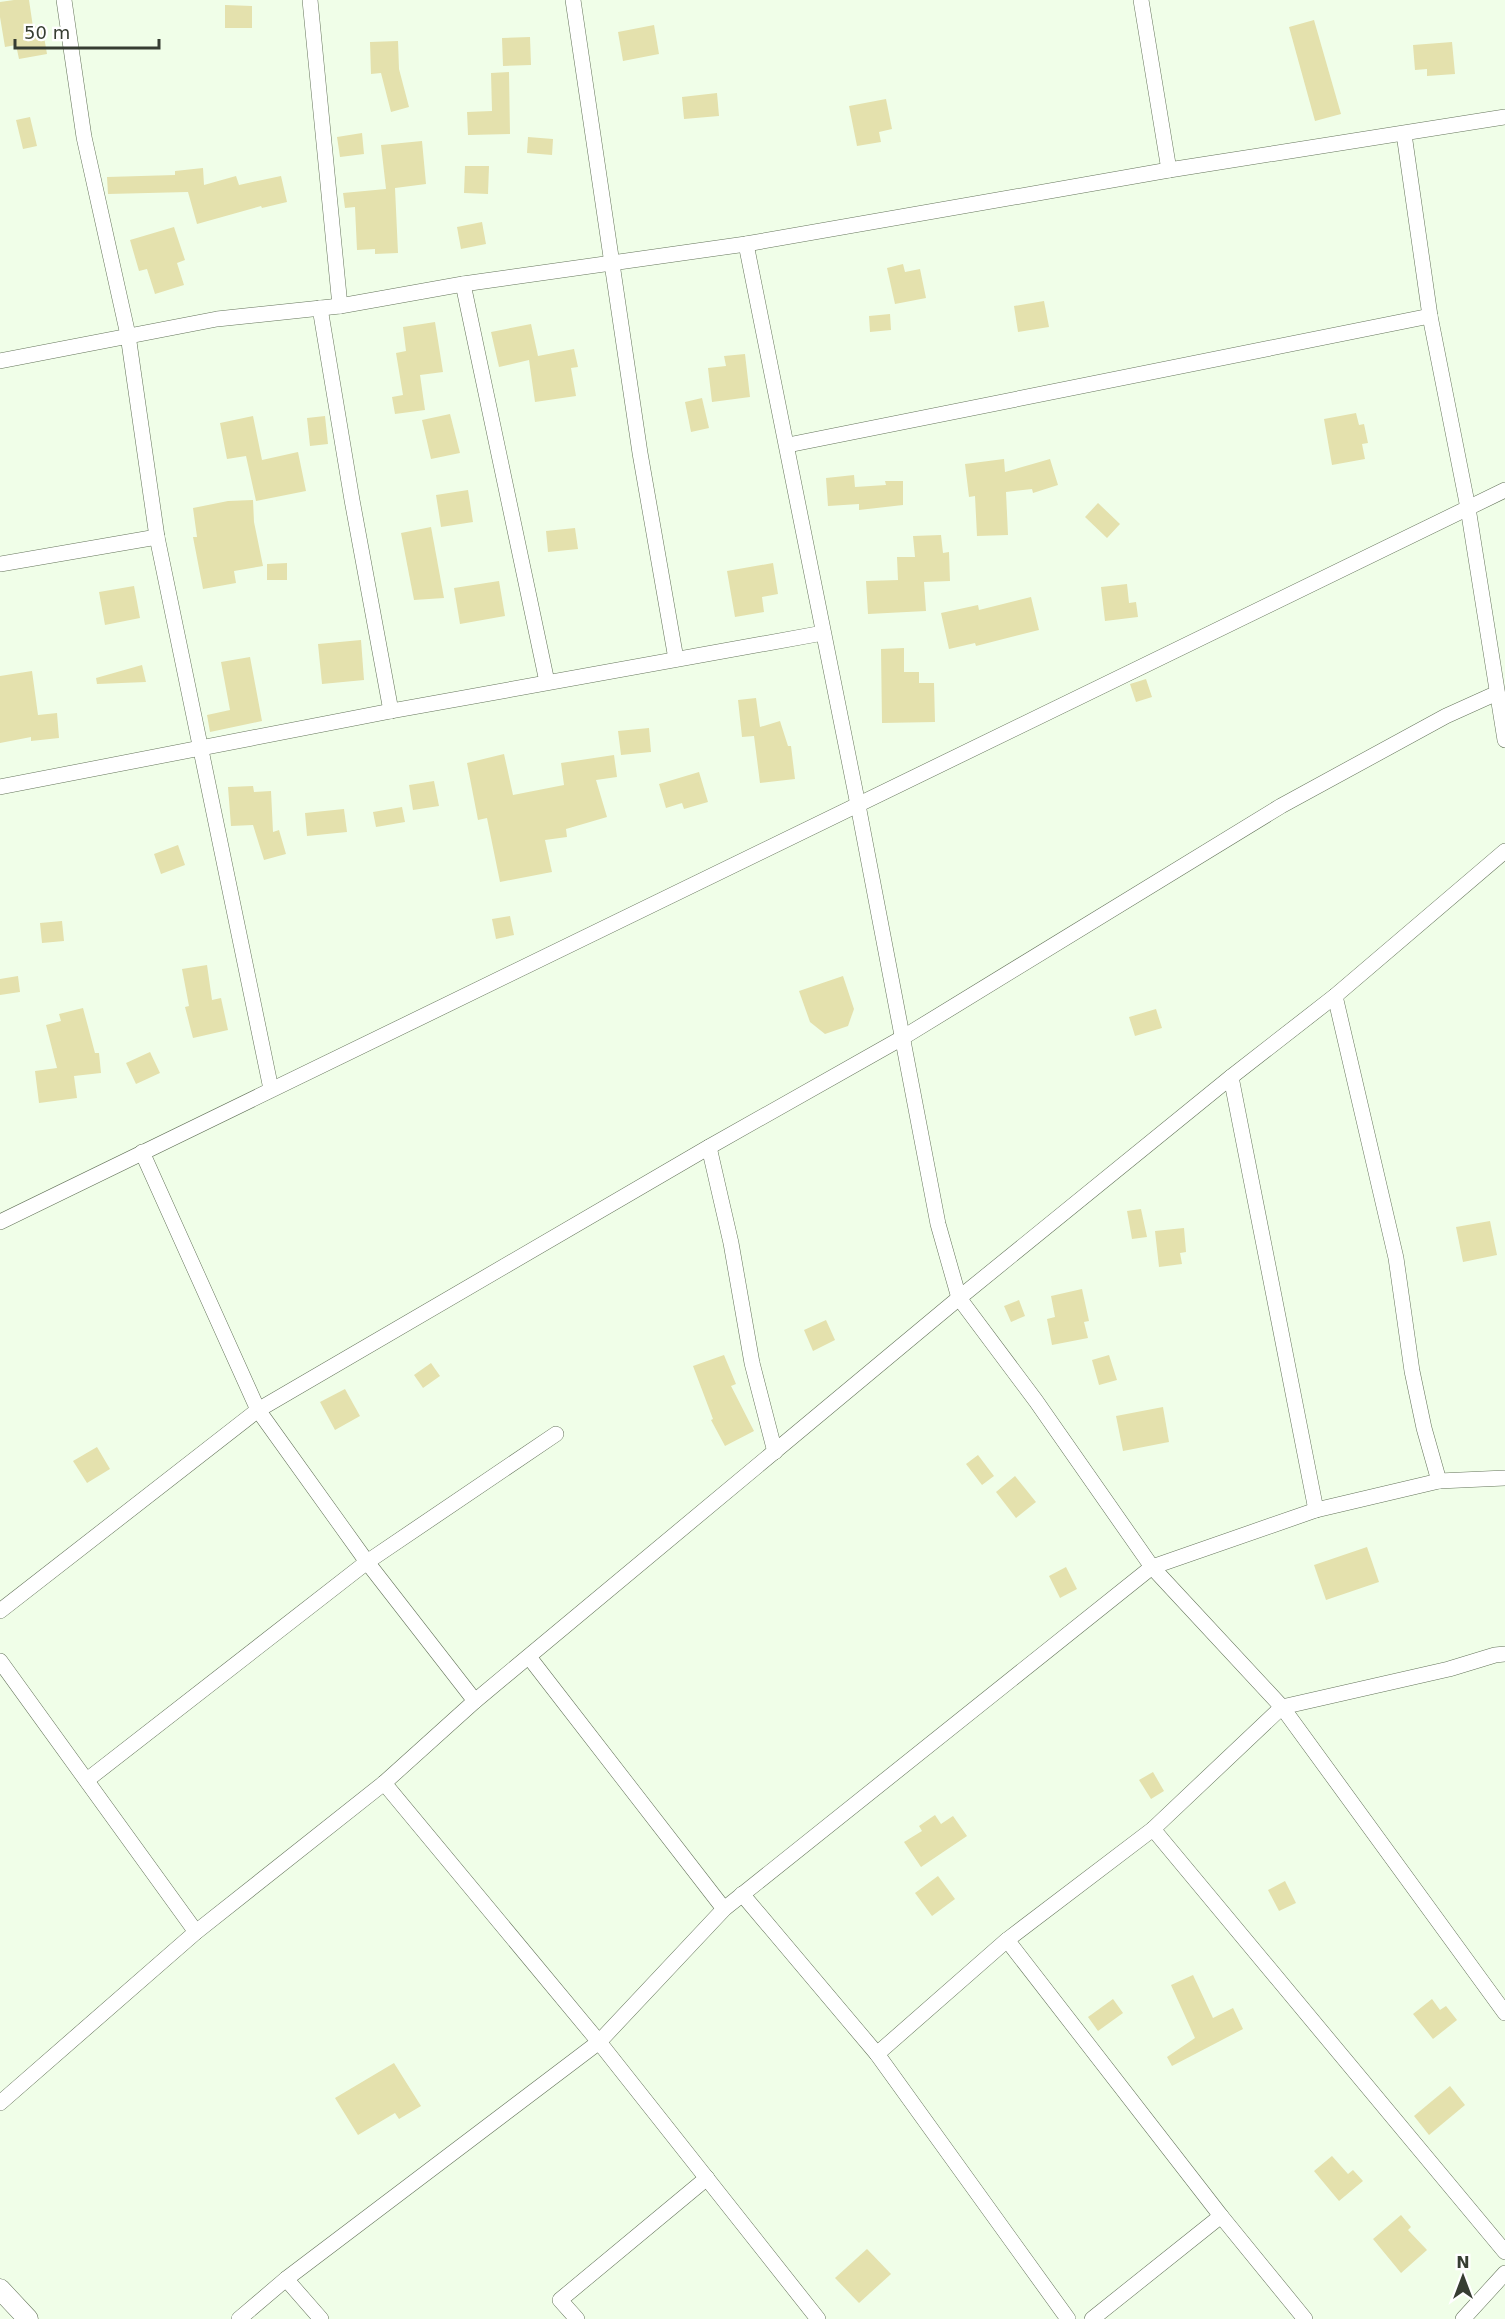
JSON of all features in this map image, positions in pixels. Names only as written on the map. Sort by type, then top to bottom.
[{"type":"street","points":[[64,0],[84,137],[128,335],[157,537],[271,1089]]},
{"type":"street","points":[[310,0],[340,306]]},
{"type":"street","points":[[573,0],[640,453],[676,659]]},
{"type":"street","points":[[1141,0],[1169,170]]},
{"type":"street","points":[[0,361],[217,319],[340,306],[463,284],[746,244],[1169,170],[1505,117]]},
{"type":"street","points":[[1404,134],[1430,316],[1468,508],[1505,740]]},
{"type":"street","points":[[746,244],[788,446],[938,1224],[959,1298],[1036,1401],[1152,1567],[1282,1707],[1505,2013]]},
{"type":"street","points":[[463,284],[547,682]]},
{"type":"street","points":[[320,308],[352,500],[392,711]]},
{"type":"street","points":[[788,446],[1430,316]]},
{"type":"street","points":[[1,1218],[142,1152],[1505,490]]},
{"type":"street","points":[[0,564],[157,537]]},
{"type":"street","points":[[0,788],[392,711],[823,633]]},
{"type":"street","points":[[0,1611],[258,1410],[709,1146],[902,1038],[1281,806],[1446,716],[1497,693]]},
{"type":"street","points":[[0,2103],[196,1932],[384,1783],[475,1701],[959,1298],[1231,1077],[1335,996],[1505,850]]},
{"type":"street","points":[[1335,996],[1396,1258],[1412,1371],[1424,1428],[1439,1481]]},
{"type":"street","points":[[1231,1077],[1316,1510]]},
{"type":"street","points":[[709,1146],[731,1243],[752,1363],[775,1452]]},
{"type":"street","points":[[142,1152],[258,1410],[367,1562],[475,1701]]},
{"type":"street","points":[[87,1780],[367,1562],[556,1434]]},
{"type":"street","points":[[239,2319],[286,2279],[599,2042],[724,1909],[1152,1567],[1316,1510],[1439,1481],[1505,1478]]},
{"type":"street","points":[[877,2054],[1007,1940],[1153,1828],[1282,1707],[1505,1654]]},
{"type":"street","points":[[529,1657],[724,1909]]},
{"type":"street","points":[[0,1661],[196,1932]]},
{"type":"street","points":[[384,1783],[599,2042],[818,2319]]},
{"type":"street","points":[[1153,1828],[1505,2252]]},
{"type":"street","points":[[742,1894],[877,2054],[1068,2319]]},
{"type":"street","points":[[1007,1940],[1221,2216],[1305,2319]]},
{"type":"street","points":[[577,2319],[560,2300],[706,2178]]},
{"type":"street","points":[[1092,2319],[1221,2216]]},
{"type":"street","points":[[1463,2319],[1505,2273]]},
{"type":"street","points":[[286,2279],[321,2319]]},
{"type":"street","points":[[0,2289],[28,2319]]},
{"type":"building","points":[[29,0],[33,27],[42,25],[47,54],[19,59],[16,45],[5,47],[0,2]]},
{"type":"building","points":[[225,5],[252,6],[252,28],[225,28]]},
{"type":"building","points":[[1314,20],[1341,114],[1315,121],[1289,27]]},
{"type":"building","points":[[654,25],[659,54],[623,61],[618,32]]},
{"type":"building","points":[[530,37],[531,65],[503,66],[502,38]]},
{"type":"building","points":[[398,41],[399,69],[409,107],[391,112],[381,73],[371,74],[370,42]]},
{"type":"building","points":[[1452,42],[1455,74],[1427,76],[1427,69],[1415,70],[1413,45]]},
{"type":"building","points":[[509,72],[510,134],[468,135],[467,112],[492,111],[491,73]]},
{"type":"building","points":[[717,93],[719,116],[684,119],[682,97]]},
{"type":"building","points":[[886,99],[892,129],[879,132],[881,142],[857,146],[849,106]]},
{"type":"building","points":[[30,117],[37,146],[23,149],[16,120]]},
{"type":"building","points":[[362,133],[364,154],[340,157],[337,137]]},
{"type":"building","points":[[528,137],[553,139],[552,155],[527,153]]},
{"type":"building","points":[[422,141],[426,184],[395,188],[398,253],[375,254],[375,249],[357,250],[355,207],[345,208],[343,193],[386,189],[381,145]]},
{"type":"building","points":[[465,166],[489,166],[488,194],[464,193]]},
{"type":"building","points":[[203,168],[204,185],[236,176],[239,185],[281,176],[287,202],[262,208],[261,206],[197,224],[188,192],[108,194],[107,177],[175,175],[175,171]]},
{"type":"building","points":[[482,222],[486,244],[461,249],[457,227]]},
{"type":"building","points":[[174,227],[185,260],[177,263],[184,285],[155,294],[147,269],[139,271],[130,240]]},
{"type":"building","points":[[903,264],[905,272],[920,269],[926,298],[895,304],[887,268]]},
{"type":"building","points":[[1044,301],[1049,327],[1018,332],[1014,306]]},
{"type":"building","points":[[890,314],[891,330],[870,332],[869,316]]},
{"type":"building","points":[[435,322],[443,372],[420,375],[425,410],[395,414],[392,397],[403,395],[396,353],[406,351],[403,327]]},
{"type":"building","points":[[531,324],[538,356],[574,349],[578,367],[571,368],[576,396],[535,402],[529,360],[499,367],[491,332]]},
{"type":"building","points":[[745,354],[750,397],[712,402],[708,368],[726,366],[724,356]]},
{"type":"building","points":[[702,398],[709,428],[691,432],[685,402]]},
{"type":"building","points":[[1356,413],[1359,425],[1364,424],[1368,443],[1362,444],[1365,459],[1332,465],[1324,419]]},
{"type":"building","points":[[450,414],[460,453],[431,459],[422,420]]},
{"type":"building","points":[[253,416],[262,460],[298,452],[306,491],[256,501],[246,456],[227,459],[220,423]]},
{"type":"building","points":[[325,416],[328,444],[310,446],[307,418]]},
{"type":"building","points":[[1004,459],[1005,472],[1050,459],[1058,485],[1033,493],[1032,489],[1006,492],[1008,535],[977,536],[975,496],[969,497],[965,464]]},
{"type":"building","points":[[854,475],[855,487],[886,485],[885,481],[903,481],[903,505],[859,510],[859,504],[828,506],[826,478]]},
{"type":"building","points":[[468,490],[473,522],[441,527],[436,495]]},
{"type":"building","points":[[253,500],[254,522],[263,566],[234,571],[236,583],[203,589],[193,537],[197,537],[193,508],[228,501]]},
{"type":"building","points":[[1098,503],[1120,524],[1107,538],[1085,517]]},
{"type":"building","points":[[431,527],[444,598],[414,600],[401,533]]},
{"type":"building","points":[[575,528],[578,549],[548,552],[546,531]]},
{"type":"building","points":[[941,535],[943,553],[949,552],[950,581],[924,582],[926,611],[868,614],[866,581],[898,580],[897,557],[915,557],[913,536]]},
{"type":"building","points":[[287,563],[287,580],[267,580],[267,564]]},
{"type":"building","points":[[773,563],[778,594],[762,597],[764,612],[735,617],[727,571]]},
{"type":"building","points":[[499,581],[505,616],[460,624],[454,588]]},
{"type":"building","points":[[1127,584],[1129,603],[1136,602],[1138,617],[1105,621],[1101,587]]},
{"type":"building","points":[[134,586],[140,618],[105,625],[99,592]]},
{"type":"building","points":[[1031,597],[1039,630],[976,646],[975,643],[949,649],[941,613],[978,605],[979,610]]},
{"type":"building","points":[[361,640],[364,680],[322,684],[318,644]]},
{"type":"building","points":[[904,648],[904,672],[919,672],[919,683],[934,683],[935,722],[882,723],[881,649]]},
{"type":"building","points":[[250,657],[262,721],[210,732],[207,715],[230,710],[221,662]]},
{"type":"building","points":[[142,665],[146,682],[97,684],[96,678]]},
{"type":"building","points":[[32,671],[38,715],[57,713],[59,738],[31,741],[31,737],[0,743],[0,676]]},
{"type":"building","points":[[1146,679],[1152,697],[1136,702],[1130,684]]},
{"type":"building","points":[[756,698],[760,727],[780,721],[788,746],[791,746],[795,779],[760,783],[754,736],[742,737],[738,700]]},
{"type":"building","points":[[649,728],[651,752],[621,755],[618,731]]},
{"type":"building","points":[[504,754],[513,795],[564,785],[561,763],[614,755],[617,777],[596,780],[607,817],[566,829],[567,837],[545,840],[552,872],[500,882],[487,818],[478,820],[467,763]]},
{"type":"building","points":[[699,772],[708,802],[684,809],[682,803],[666,808],[659,784]]},
{"type":"building","points":[[434,781],[439,806],[413,810],[409,785]]},
{"type":"building","points":[[253,786],[254,792],[271,791],[273,832],[279,830],[286,854],[264,860],[253,825],[231,826],[228,787]]},
{"type":"building","points":[[402,807],[405,822],[376,827],[373,812]]},
{"type":"building","points":[[344,809],[347,832],[307,836],[305,813]]},
{"type":"building","points":[[178,845],[185,865],[161,874],[154,854]]},
{"type":"building","points":[[510,916],[514,935],[496,939],[492,919]]},
{"type":"building","points":[[62,921],[64,941],[42,943],[40,923]]},
{"type":"building","points":[[207,965],[212,1000],[221,998],[228,1030],[193,1038],[185,1007],[189,1006],[182,969]]},
{"type":"building","points":[[18,976],[20,992],[0,995],[0,979]]},
{"type":"building","points":[[843,976],[854,1009],[848,1026],[825,1034],[810,1022],[799,991]]},
{"type":"building","points":[[83,1008],[95,1053],[99,1053],[101,1073],[74,1076],[77,1098],[39,1103],[35,1071],[57,1068],[46,1025],[61,1021],[59,1014]]},
{"type":"building","points":[[1156,1009],[1162,1028],[1135,1036],[1129,1017]]},
{"type":"building","points":[[150,1052],[160,1073],[136,1084],[126,1063]]},
{"type":"building","points":[[1141,1209],[1147,1237],[1132,1239],[1127,1211]]},
{"type":"building","points":[[1490,1221],[1497,1255],[1463,1262],[1456,1227]]},
{"type":"building","points":[[1184,1228],[1186,1252],[1180,1253],[1182,1264],[1159,1267],[1155,1231]]},
{"type":"building","points":[[1082,1289],[1089,1321],[1084,1322],[1088,1338],[1052,1345],[1047,1319],[1055,1317],[1051,1296]]},
{"type":"building","points":[[1019,1300],[1025,1316],[1011,1322],[1004,1306]]},
{"type":"building","points":[[826,1320],[835,1340],[813,1351],[804,1330]]},
{"type":"building","points":[[724,1355],[736,1384],[731,1386],[754,1431],[725,1446],[711,1420],[713,1419],[693,1366]]},
{"type":"building","points":[[1109,1355],[1117,1380],[1099,1385],[1092,1360]]},
{"type":"building","points":[[431,1363],[440,1376],[423,1388],[414,1375]]},
{"type":"building","points":[[345,1389],[360,1416],[335,1430],[320,1402]]},
{"type":"building","points":[[1163,1407],[1169,1442],[1123,1451],[1116,1416]]},
{"type":"building","points":[[97,1447],[110,1469],[87,1483],[73,1461]]},
{"type":"building","points":[[978,1455],[994,1476],[982,1485],[966,1464]]},
{"type":"building","points":[[1015,1476],[1036,1502],[1016,1518],[996,1492]]},
{"type":"building","points":[[1367,1547],[1379,1582],[1326,1600],[1314,1565]]},
{"type":"building","points":[[1066,1567],[1077,1589],[1060,1598],[1049,1576]]},
{"type":"building","points":[[1153,1772],[1164,1791],[1151,1799],[1139,1780]]},
{"type":"building","points":[[935,1815],[941,1824],[953,1816],[967,1836],[921,1867],[904,1842],[922,1831],[919,1826]]},
{"type":"building","points":[[938,1876],[955,1899],[932,1916],[915,1893]]},
{"type":"building","points":[[1285,1881],[1296,1903],[1279,1911],[1268,1890]]},
{"type":"building","points":[[1193,1975],[1213,2018],[1233,2008],[1243,2029],[1172,2066],[1167,2057],[1195,2038],[1171,1985]]},
{"type":"building","points":[[1113,1999],[1123,2013],[1098,2031],[1088,2017]]},
{"type":"building","points":[[1432,1999],[1440,2010],[1446,2006],[1457,2020],[1433,2039],[1413,2014]]},
{"type":"building","points":[[394,2063],[421,2106],[399,2119],[395,2113],[358,2135],[335,2098]]},
{"type":"building","points":[[1450,2086],[1465,2105],[1429,2135],[1414,2116]]},
{"type":"building","points":[[1332,2156],[1348,2174],[1353,2170],[1363,2181],[1339,2201],[1314,2171]]},
{"type":"building","points":[[1401,2215],[1411,2227],[1408,2230],[1427,2250],[1401,2273],[1373,2239]]},
{"type":"building","points":[[867,2249],[891,2274],[859,2303],[835,2278]]}]
